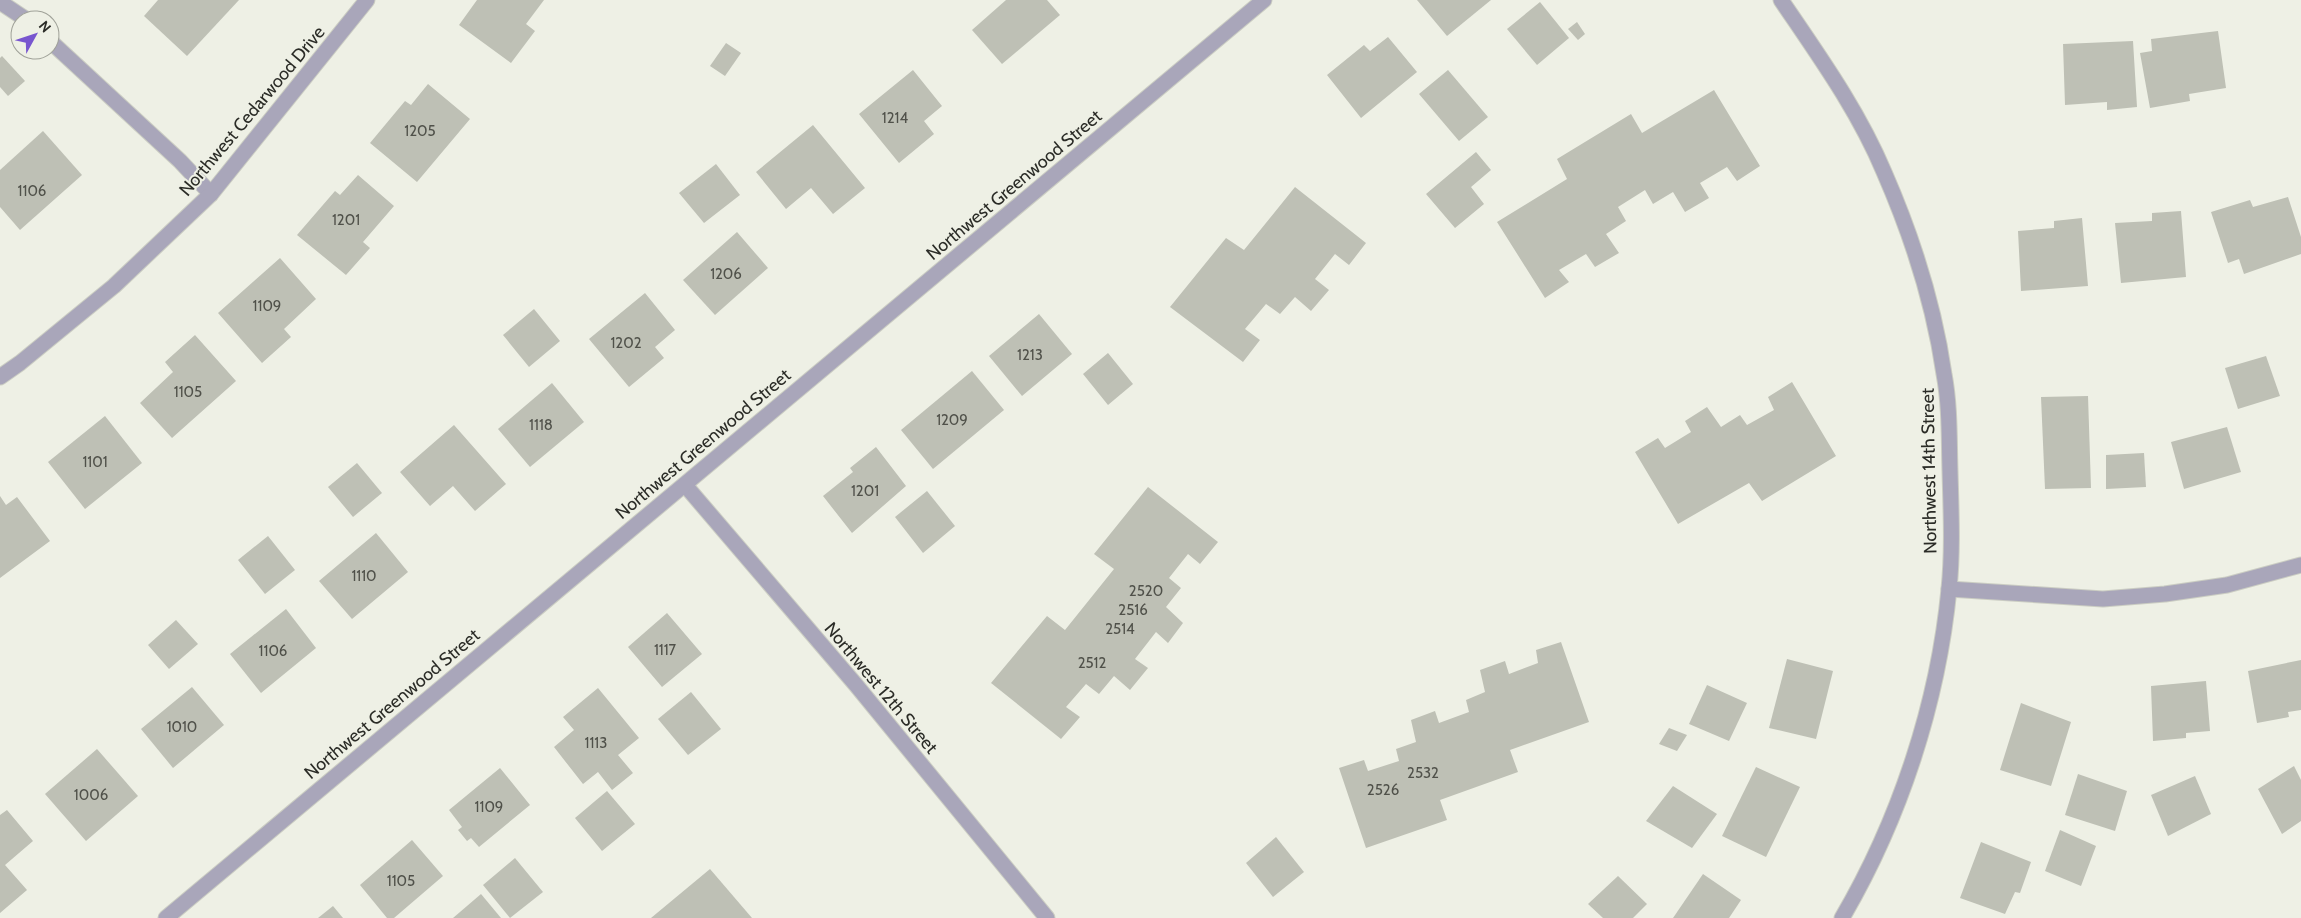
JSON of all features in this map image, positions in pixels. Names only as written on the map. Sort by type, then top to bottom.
[{"type":"street","name":"Northwest Cedarwood Drive","points":[[0,377],[20,363],[114,286],[211,194],[367,0]]},
{"type":"street","name":"Northwest Greenwood Street","points":[[166,918],[1264,0]]},
{"type":"street","name":"Northwest 14th Street","points":[[1781,0],[1850,104],[1870,140],[1895,198],[1925,285],[1936,327],[1950,420],[1949,589],[1940,651],[1921,733],[1888,826],[1842,918]]},
{"type":"street","points":[[0,2],[12,10]]},
{"type":"street","points":[[60,51],[180,161],[211,194]]},
{"type":"street","name":"Northwest 12th Street","points":[[685,485],[856,685],[1047,918]]},
{"type":"street","points":[[1949,589],[2103,599],[2165,594],[2227,585],[2301,565]]},
{"type":"building","points":[[158,0],[239,0],[187,56],[144,16]]},
{"type":"building","points":[[477,0],[544,0],[526,24],[535,31],[511,63],[459,25]]},
{"type":"building","points":[[1006,0],[1047,0],[1060,15],[1002,64],[972,30]]},
{"type":"building","points":[[1417,0],[1491,0],[1447,36]]},
{"type":"building","points":[[1540,2],[1569,38],[1537,65],[1507,29]]},
{"type":"building","points":[[1577,22],[1585,34],[1578,40],[1568,29]]},
{"type":"building","points":[[2218,31],[2226,88],[2189,94],[2190,101],[2150,108],[2140,53],[2152,51],[2151,39]]},
{"type":"building","points":[[1388,37],[1417,72],[1361,118],[1327,75],[1364,45],[1370,51]]},
{"type":"building","points":[[2133,41],[2137,107],[2107,110],[2107,102],[2065,105],[2063,44]]},
{"type":"building","points":[[726,43],[741,53],[725,76],[710,66]]},
{"type":"building","points":[[2,56],[25,81],[8,96],[0,87],[0,58]]},
{"type":"building","points":[[913,70],[942,106],[924,121],[934,134],[899,163],[859,114]]},
{"type":"building","points":[[1448,70],[1488,117],[1459,141],[1419,94]]},
{"type":"building","points":[[428,84],[470,119],[417,182],[370,143],[405,101],[411,105]]},
{"type":"building","points":[[1714,90],[1760,166],[1737,181],[1727,167],[1700,183],[1709,198],[1685,212],[1673,192],[1653,204],[1645,190],[1618,207],[1626,221],[1606,234],[1619,253],[1595,267],[1586,254],[1559,270],[1569,282],[1545,298],[1497,222],[1567,179],[1557,159],[1631,114],[1642,133]]},
{"type":"building","points":[[813,125],[865,188],[833,214],[811,188],[786,209],[756,172]]},
{"type":"building","points":[[43,131],[82,175],[20,230],[0,207],[0,170]]},
{"type":"building","points":[[1476,152],[1491,170],[1471,187],[1484,204],[1455,228],[1426,194]]},
{"type":"building","points":[[716,164],[740,195],[704,223],[679,193]]},
{"type":"building","points":[[358,175],[394,206],[363,242],[370,248],[346,275],[297,235],[335,191],[340,195]]},
{"type":"building","points":[[1295,187],[1366,243],[1349,265],[1335,254],[1315,279],[1329,290],[1311,311],[1295,297],[1280,314],[1266,304],[1245,329],[1260,340],[1243,362],[1170,307],[1226,238],[1244,250]]},
{"type":"building","points":[[2288,197],[2301,237],[2301,254],[2244,274],[2239,259],[2228,263],[2211,212],[2250,200],[2253,207]]},
{"type":"building","points":[[2181,211],[2186,277],[2121,283],[2115,223],[2152,221],[2152,213]]},
{"type":"building","points":[[2082,218],[2088,286],[2021,291],[2018,231],[2054,228],[2054,221]]},
{"type":"building","points":[[737,232],[768,268],[715,315],[683,280]]},
{"type":"building","points":[[280,258],[316,299],[284,329],[291,337],[262,363],[218,313]]},
{"type":"building","points":[[645,293],[675,330],[655,347],[664,358],[629,387],[589,339]]},
{"type":"building","points":[[534,309],[560,341],[529,367],[503,335]]},
{"type":"building","points":[[1039,314],[1072,354],[1022,396],[989,356]]},
{"type":"building","points":[[195,335],[236,381],[172,438],[140,403],[173,372],[165,362]]},
{"type":"building","points":[[1108,353],[1133,384],[1108,405],[1083,374]]},
{"type":"building","points":[[2266,356],[2280,396],[2238,409],[2225,368]]},
{"type":"building","points":[[972,371],[1004,410],[933,469],[901,430]]},
{"type":"building","points":[[1792,382],[1836,456],[1762,501],[1749,483],[1678,524],[1635,452],[1658,438],[1665,448],[1691,432],[1685,421],[1707,407],[1721,427],[1740,415],[1747,425],[1774,410],[1768,397]]},
{"type":"building","points":[[552,383],[584,422],[530,467],[498,429]]},
{"type":"building","points":[[2088,396],[2091,488],[2045,489],[2041,397]]},
{"type":"building","points":[[105,416],[142,463],[85,509],[48,462]]},
{"type":"building","points":[[454,425],[506,484],[475,511],[453,486],[430,506],[400,472]]},
{"type":"building","points":[[2227,427],[2241,472],[2184,489],[2171,442]]},
{"type":"building","points":[[876,447],[906,486],[852,533],[823,496],[853,472],[850,468]]},
{"type":"building","points":[[2144,453],[2146,487],[2106,489],[2106,455]]},
{"type":"building","points":[[357,463],[382,493],[353,517],[328,487]]},
{"type":"building","points":[[1148,487],[1218,542],[1200,564],[1188,554],[1169,578],[1181,588],[1166,607],[1183,623],[1168,643],[1156,632],[1135,659],[1148,668],[1130,690],[1114,676],[1099,694],[1086,684],[1066,707],[1080,717],[1061,739],[991,683],[1047,616],[1065,630],[1114,569],[1094,554]]},
{"type":"building","points":[[927,491],[955,526],[923,553],[895,517]]},
{"type":"building","points":[[0,496],[6,505],[17,497],[50,541],[0,578]]},
{"type":"building","points":[[376,533],[408,572],[352,619],[319,581]]},
{"type":"building","points":[[268,536],[295,570],[265,594],[238,560]]},
{"type":"building","points":[[286,609],[316,648],[261,693],[230,654]]},
{"type":"building","points":[[667,613],[702,654],[662,687],[628,647]]},
{"type":"building","points":[[176,620],[198,644],[169,669],[148,645]]},
{"type":"building","points":[[1561,642],[1589,722],[1510,750],[1518,772],[1440,800],[1447,820],[1366,848],[1339,768],[1364,760],[1368,771],[1399,761],[1396,749],[1416,742],[1411,720],[1435,711],[1439,723],[1469,712],[1466,700],[1485,692],[1480,670],[1505,661],[1509,674],[1538,663],[1536,650]]},
{"type":"building","points":[[1787,659],[1833,671],[1816,739],[1769,728]]},
{"type":"building","points":[[2301,660],[2301,710],[2288,712],[2289,717],[2257,723],[2248,671]]},
{"type":"building","points":[[2206,681],[2210,731],[2186,733],[2186,738],[2153,741],[2151,686]]},
{"type":"building","points":[[1707,685],[1747,703],[1729,741],[1689,724]]},
{"type":"building","points":[[192,687],[224,725],[173,768],[141,729]]},
{"type":"building","points":[[598,688],[639,738],[618,755],[633,773],[612,790],[598,772],[583,784],[554,747],[574,730],[563,717]]},
{"type":"building","points":[[691,692],[721,729],[688,755],[658,719]]},
{"type":"building","points":[[2021,703],[2071,722],[2051,786],[2000,770]]},
{"type":"building","points":[[1669,728],[1687,735],[1677,751],[1659,744]]},
{"type":"building","points":[[97,749],[138,796],[86,841],[45,794]]},
{"type":"building","points":[[2294,766],[2301,780],[2301,821],[2282,834],[2258,789]]},
{"type":"building","points":[[1756,767],[1800,787],[1766,857],[1722,836]]},
{"type":"building","points":[[500,768],[530,805],[479,847],[471,838],[467,841],[458,830],[462,827],[449,810]]},
{"type":"building","points":[[2078,774],[2127,791],[2115,831],[2065,815]]},
{"type":"building","points":[[2195,776],[2211,814],[2168,836],[2151,795]]},
{"type":"building","points":[[1673,786],[1717,814],[1692,848],[1646,821]]},
{"type":"building","points":[[607,791],[635,824],[602,851],[575,818]]},
{"type":"building","points":[[7,810],[33,841],[5,865],[27,890],[0,913],[0,815]]},
{"type":"building","points":[[2060,830],[2096,846],[2081,886],[2045,871]]},
{"type":"building","points":[[1276,837],[1304,872],[1273,897],[1246,863]]},
{"type":"building","points":[[412,840],[443,876],[394,918],[387,918],[360,885]]},
{"type":"building","points":[[1981,842],[2031,862],[2020,893],[2015,892],[2005,914],[1960,898]]},
{"type":"building","points":[[515,858],[543,892],[510,918],[483,885]]},
{"type":"building","points":[[710,869],[752,918],[651,918]]},
{"type":"building","points":[[1703,874],[1741,900],[1729,918],[1673,918]]},
{"type":"building","points":[[1618,876],[1647,904],[1633,918],[1603,918],[1588,904]]},
{"type":"building","points":[[481,894],[501,918],[453,918]]},
{"type":"building","points":[[333,906],[343,918],[318,918]]}]
